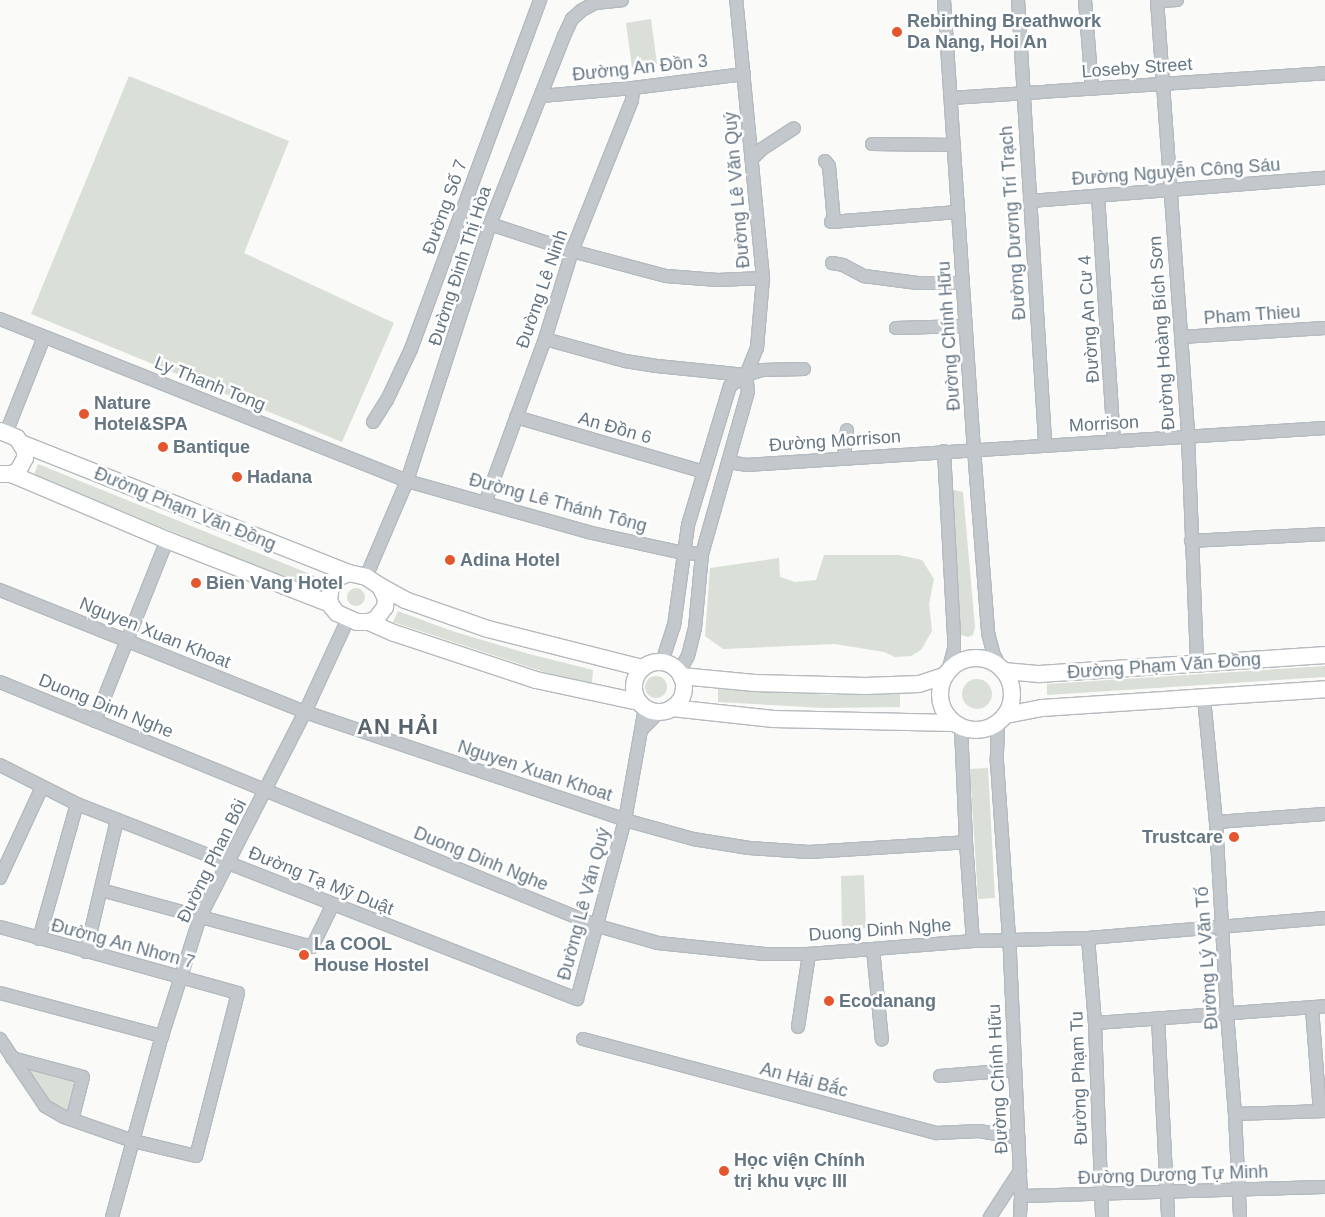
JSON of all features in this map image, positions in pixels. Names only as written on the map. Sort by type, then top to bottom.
[{"type":"main road","name":"Đường Phạm Văn Đồng","points":[[3,432],[18,438],[23,444],[349,573]]},
{"type":"main road","points":[[6,474],[23,465],[26,458],[23,444]]},
{"type":"main road","name":"Đường Phạm Văn Đồng","points":[[6,474],[330,604]]},
{"type":"main road","points":[[642,668],[488,629],[405,600],[366,577],[349,573],[335,579],[329,592],[330,604],[337,613],[348,618],[369,622],[394,633],[536,680],[653,707],[774,719],[958,725],[980,730],[1002,719],[1013,698],[1012,688],[1002,669],[993,662],[973,658],[964,660],[947,673],[919,684],[865,686],[773,684],[680,674],[668,664],[662,662],[648,664],[642,668],[638,672],[633,684],[653,707]]},
{"type":"main road","points":[[369,622],[376,619],[385,607],[386,599],[380,586]]},
{"type":"main road","name":"Đường Phạm Văn Đồng","points":[[1002,669],[1040,674],[1325,655]]},
{"type":"main road","points":[[947,673],[940,692],[940,701],[943,710],[958,725]]},
{"type":"main road","points":[[653,707],[683,694],[680,674]]},
{"type":"main road","name":"Đường Phạm Văn Đồng","points":[[1002,719],[1042,708],[1325,689]]},
{"type":"street","name":"Đường Số 7","points":[[373,422],[387,400],[411,349],[540,0]]},
{"type":"street","name":"Đường Đinh Thị Hòa","points":[[366,577],[407,481],[490,224],[572,19],[595,2],[622,0]]},
{"type":"street","name":"Đường Lê Văn Quý","points":[[680,674],[688,656],[695,628],[702,554],[748,392],[746,375],[757,348],[763,278],[736,0]]},
{"type":"street","name":"Đường Chính Hữu","points":[[944,0],[988,633],[994,655],[1002,669]]},
{"type":"street","name":"Đường Dương Trí Trạch","points":[[1018,0],[1022,93],[1045,444]]},
{"type":"street","points":[[1084,0],[1092,89]]},
{"type":"street","points":[[1158,1],[1177,0]]},
{"type":"street","name":"Đường Hoàng Bích Sơn","points":[[1158,1],[1169,192],[1188,437],[1197,663]]},
{"type":"street","name":"Loseby Street","points":[[951,98],[1325,73]]},
{"type":"street","name":"Đường An Đồn 3","points":[[540,96],[633,88],[744,74]]},
{"type":"street","name":"Đường Lê Ninh","points":[[485,503],[545,338],[572,251],[632,100],[633,88]]},
{"type":"street","points":[[752,160],[762,149],[794,128]]},
{"type":"street","points":[[872,144],[954,145]]},
{"type":"street","points":[[825,161],[829,166],[832,222],[958,212]]},
{"type":"street","name":"Đường Nguyễn Công Sáu","points":[[1030,201],[1169,192],[1325,178]]},
{"type":"street","name":"Đường An Cư 4","points":[[1098,196],[1114,441]]},
{"type":"street","points":[[490,224],[572,251],[666,276],[718,280],[763,278]]},
{"type":"street","points":[[832,263],[842,265],[864,276],[918,284],[963,283]]},
{"type":"street","name":"Ly Thanh Tong","points":[[0,319],[407,481]]},
{"type":"street","points":[[896,328],[966,326]]},
{"type":"street","name":"Pham Thieu","points":[[1181,338],[1325,328]]},
{"type":"street","points":[[3,432],[44,337]]},
{"type":"street","points":[[545,338],[626,361],[746,375],[762,370],[804,369]]},
{"type":"street","name":"Đường Lê Văn Quý","points":[[662,662],[674,626],[688,525],[730,386],[746,375]]},
{"type":"street","name":"An Đồn 6","points":[[516,417],[704,472]]},
{"type":"street","name":"Morrison","points":[[944,451],[1325,428]]},
{"type":"street","points":[[844,458],[847,430]]},
{"type":"street","points":[[944,451],[954,637],[954,649],[947,673]]},
{"type":"street","name":"Đường Morrison","points":[[729,462],[746,465],[944,451]]},
{"type":"street","name":"Đường Lê Thánh Tông","points":[[407,481],[592,533],[684,553],[702,554]]},
{"type":"street","points":[[1191,541],[1325,534]]},
{"type":"street","points":[[95,720],[167,540]]},
{"type":"street","name":"Nguyen Xuan Khoat","points":[[0,590],[305,712],[625,820],[693,839],[749,848],[809,852],[966,842]]},
{"type":"street","name":"Đường Phan Bôi","points":[[112,1217],[162,1036],[200,917],[230,863],[305,712],[348,618]]},
{"type":"street","name":"Duong Dinh Nghe","points":[[0,682],[598,926],[658,942],[764,954],[809,954],[973,941]]},
{"type":"street","name":"Đường Lý Văn Tố","points":[[1204,698],[1216,822],[1227,1013],[1236,1114],[1240,1217]]},
{"type":"street","name":"Đường Lê Văn Quý","points":[[577,999],[625,820],[640,730],[653,707]]},
{"type":"street","name":"Đường Chính Hữu","points":[[1002,719],[997,762],[1015,1070],[1021,1196],[1020,1217]]},
{"type":"street","points":[[958,725],[973,941],[1088,938],[1221,925],[1325,918]]},
{"type":"street","name":"Đường Tạ Mỹ Duật","points":[[0,765],[77,804],[230,863],[332,906],[577,999]]},
{"type":"street","points":[[0,878],[42,787]]},
{"type":"street","points":[[38,939],[77,804]]},
{"type":"street","points":[[1216,822],[1325,814]]},
{"type":"street","points":[[86,952],[117,820]]},
{"type":"street","points":[[101,890],[312,946],[332,906]]},
{"type":"street","name":"Đường An Nhơn 7","points":[[0,927],[238,993],[196,1156],[133,1141]]},
{"type":"street","name":"Đường Phạm Tu","points":[[1088,938],[1095,1023],[1102,1217]]},
{"type":"street","points":[[873,949],[882,1040]]},
{"type":"street","points":[[798,1027],[809,954]]},
{"type":"street","points":[[0,994],[162,1036]]},
{"type":"street","points":[[1095,1023],[1325,1006]]},
{"type":"street","points":[[1236,1114],[1323,1111],[1312,1008]]},
{"type":"street","points":[[1158,1018],[1168,1217]]},
{"type":"street","name":"An Hải Bắc","points":[[583,1039],[937,1133],[979,1131],[1018,1138]]},
{"type":"street","points":[[0,1040],[45,1106],[72,1120],[133,1141]]},
{"type":"street","points":[[12,1058],[83,1077],[72,1120]]},
{"type":"street","points":[[940,1076],[1015,1070]]},
{"type":"street","points":[[990,1217],[1020,1171]]},
{"type":"street","name":"Đường Dương Tự Minh","points":[[1021,1196],[1325,1187]]},
{"type":"shaded area","points":[[651,19],[657,64],[632,68],[626,23]]},
{"type":"shaded area","points":[[129,76],[289,141],[244,253],[394,323],[342,442],[31,314]]},
{"type":"shaded area","points":[[38,464],[315,576],[310,588],[34,475]]},
{"type":"shaded area","points":[[954,490],[963,492],[975,627],[973,635],[968,637],[958,634],[949,493]]},
{"type":"shaded area","points":[[824,555],[899,555],[922,560],[934,579],[929,604],[932,631],[921,650],[911,656],[895,657],[884,652],[835,644],[723,649],[705,636],[710,568],[779,558],[780,577],[795,582],[816,580]]},
{"type":"shaded area","points":[[356,588],[362,591],[365,597],[362,603],[356,606],[350,603],[347,597],[350,591]]},
{"type":"shaded area","points":[[398,611],[452,631],[529,654],[593,670],[592,683],[547,673],[393,622]]},
{"type":"shaded area","points":[[1325,666],[1325,677],[1047,695],[1047,684]]},
{"type":"shaded area","points":[[656,676],[664,679],[667,687],[664,695],[656,698],[648,695],[645,687],[648,679]]},
{"type":"shaded area","points":[[977,679],[983,680],[991,688],[991,700],[983,708],[977,709],[971,708],[963,700],[962,694],[963,688],[971,680]]},
{"type":"shaded area","points":[[718,689],[833,695],[900,694],[900,707],[825,708],[718,702]]},
{"type":"shaded area","points":[[988,768],[995,898],[978,899],[970,769]]},
{"type":"shaded area","points":[[864,875],[866,928],[842,929],[841,876]]},
{"type":"shaded area","points":[[17,1062],[80,1079],[71,1118],[45,1103]]},
{"type":"place","name":"Rebirthing Breathwork Da Nang, Hoi An","points":[[897,32]]},
{"type":"place","name":"Nature Hotel&SPA","points":[[84,414]]},
{"type":"place","name":"Bantique","points":[[163,447]]},
{"type":"place","name":"Hadana","points":[[237,477]]},
{"type":"place","name":"Adina Hotel","points":[[450,560]]},
{"type":"place","name":"Bien Vang Hotel","points":[[196,583]]},
{"type":"place","name":"Trustcare","points":[[1234,837]]},
{"type":"place","name":"La COOL House Hostel","points":[[304,955]]},
{"type":"place","name":"Ecodanang","points":[[829,1001]]},
{"type":"place","name":"Học viện Chính trị khu vực III","points":[[724,1171]]},
{"type":"district","name":"AN HẢI","points":[[398,727]]}]
